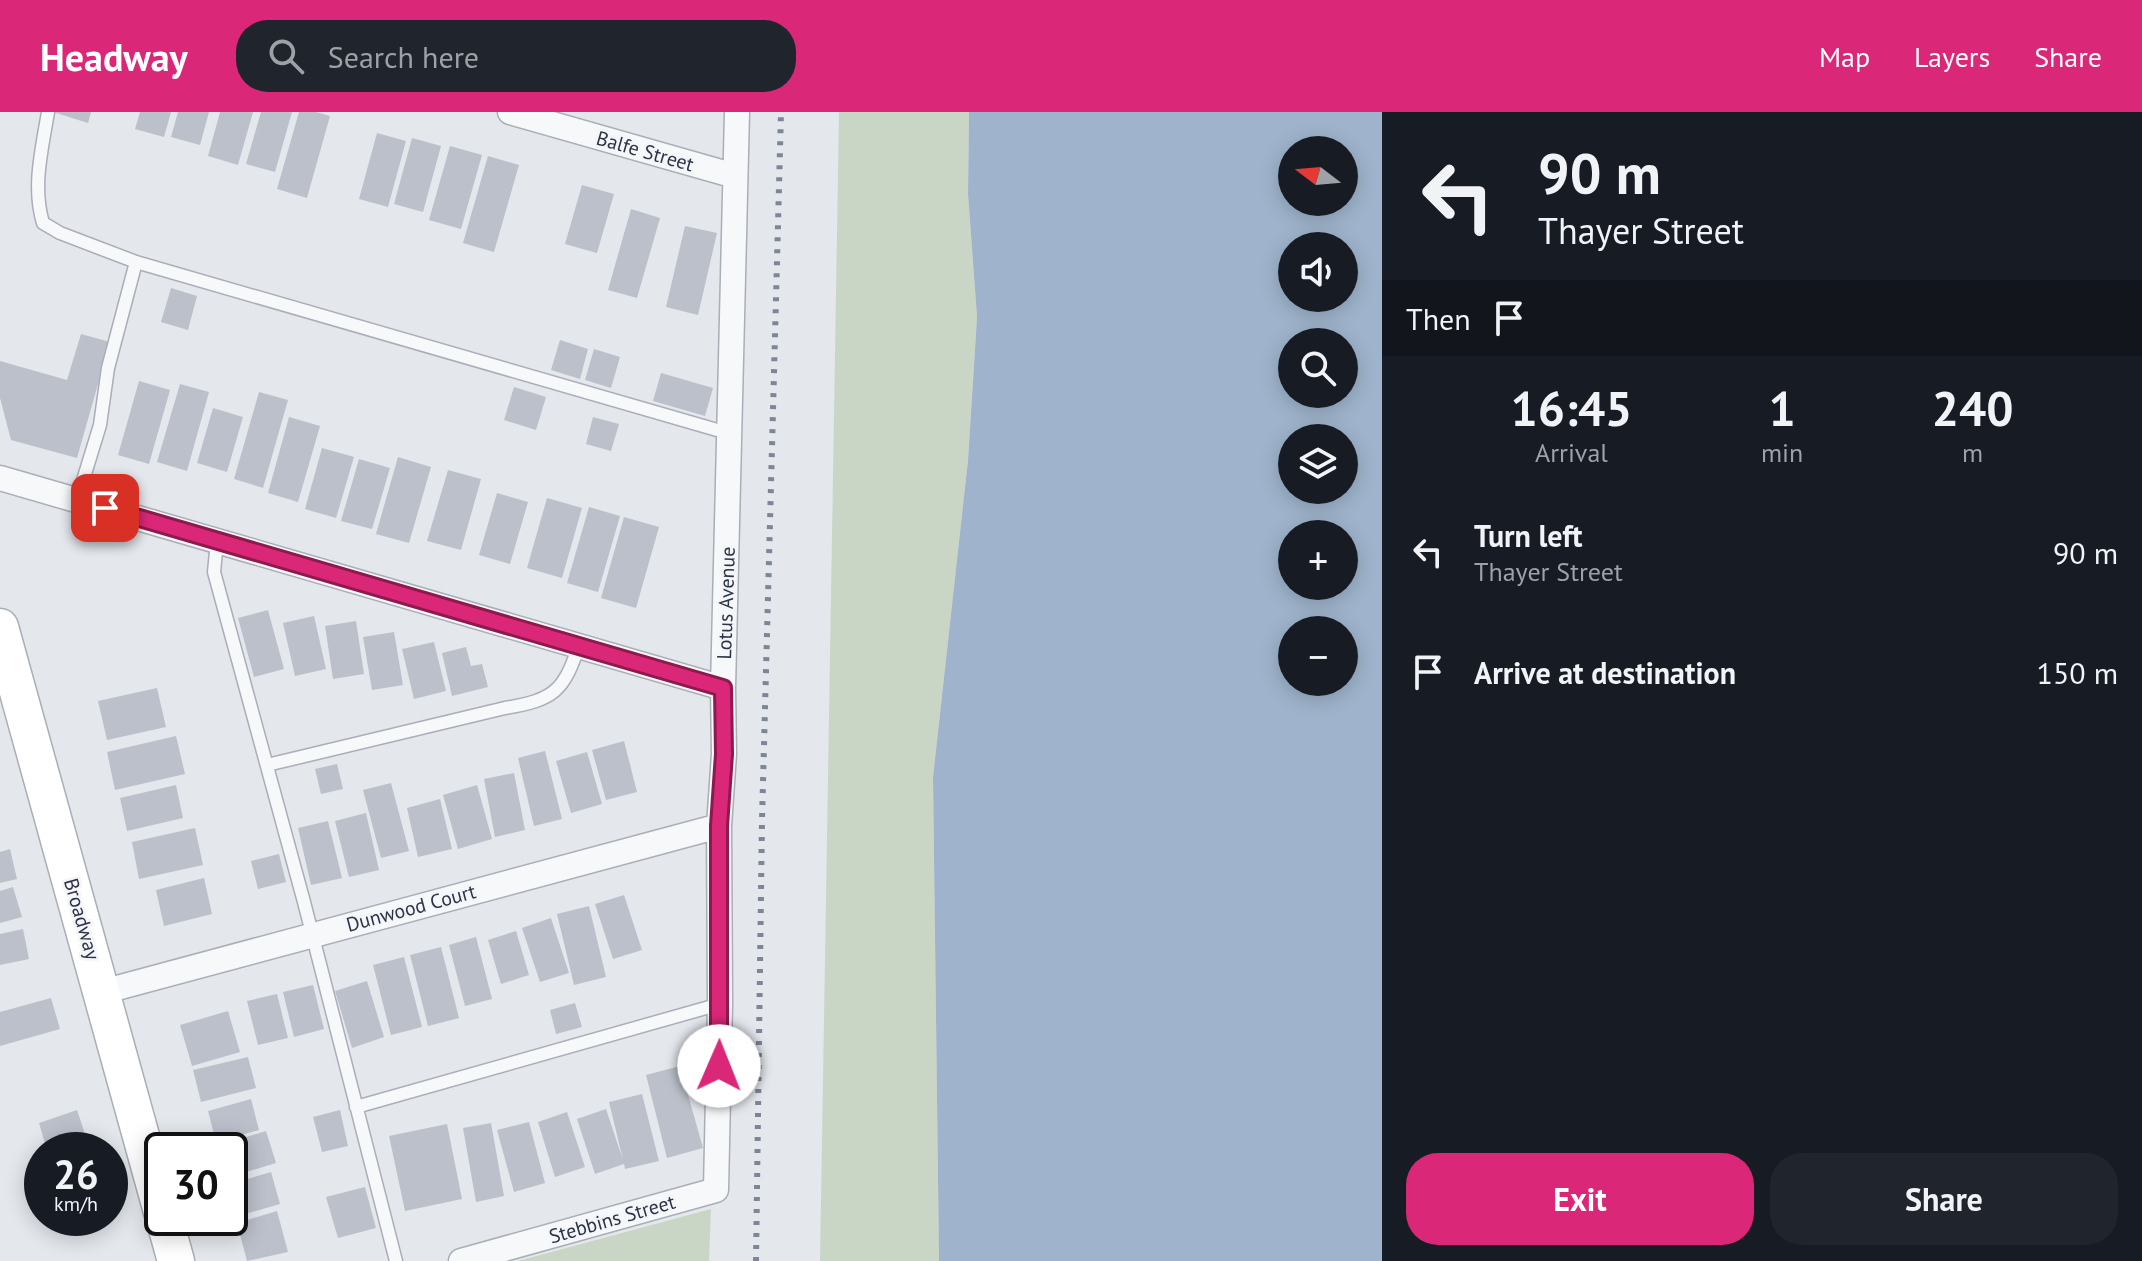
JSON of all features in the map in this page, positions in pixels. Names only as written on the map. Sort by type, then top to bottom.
[{"type":"street","name":"Balfe Street","points":[[510,112],[735,176]]},
{"type":"street","name":"Lotus Avenue","points":[[716,1190],[720,1004],[719,826],[724,754],[737,112]]},
{"type":"street","points":[[0,478],[723,688]]},
{"type":"street","name":"Broadway","points":[[0,627],[144,1146]]},
{"type":"street","name":"Dunwood Court","points":[[102,992],[719,826]]},
{"type":"street","name":"Stebbins Street","points":[[461,1261],[716,1190]]},
{"type":"street","points":[[169,1236],[176,1261]]},
{"type":"lane","points":[[48,112],[38,181],[38,206],[43,223],[60,233],[136,262],[731,434]]},
{"type":"lane","points":[[77,500],[100,425],[108,368],[136,262]]},
{"type":"lane","points":[[217,541],[214,572],[396,1261]]},
{"type":"lane","points":[[267,765],[532,704],[550,695],[566,681],[579,645]]},
{"type":"lane","points":[[356,1107],[720,1004]]},
{"type":"green space","points":[[839,112],[969,112],[968,194],[977,317],[968,460],[933,777],[939,1261],[820,1261]]},
{"type":"green space","points":[[711,1209],[709,1261],[518,1261]]},
{"type":"water","points":[[969,112],[1382,112],[1382,1261],[939,1261],[933,777],[968,460],[977,317],[968,194]]},
{"type":"building","points":[[53,112],[91,112],[88,123]]},
{"type":"building","points":[[140,112],[171,112],[164,137],[135,129]]},
{"type":"building","points":[[178,112],[209,112],[200,145],[171,137]]},
{"type":"building","points":[[220,112],[253,112],[238,165],[208,156]]},
{"type":"building","points":[[261,112],[292,112],[275,172],[246,164]]},
{"type":"building","points":[[299,112],[330,116],[307,198],[277,189]]},
{"type":"building","points":[[377,133],[406,141],[388,207],[359,199]]},
{"type":"building","points":[[412,138],[441,146],[423,212],[394,204]]},
{"type":"building","points":[[450,146],[482,155],[461,229],[429,220]]},
{"type":"building","points":[[488,156],[519,165],[494,252],[463,243]]},
{"type":"building","points":[[582,185],[614,194],[597,253],[565,244]]},
{"type":"building","points":[[631,209],[660,218],[637,298],[608,290]]},
{"type":"building","points":[[685,226],[717,233],[698,315],[666,307]]},
{"type":"building","points":[[171,288],[197,296],[188,330],[161,322]]},
{"type":"building","points":[[81,334],[110,342],[77,458],[11,440],[0,398],[0,361],[67,380]]},
{"type":"building","points":[[560,340],[588,349],[580,379],[551,370]]},
{"type":"building","points":[[594,349],[620,357],[611,388],[585,380]]},
{"type":"building","points":[[661,373],[713,388],[705,416],[653,401]]},
{"type":"building","points":[[139,381],[170,390],[149,464],[118,455]]},
{"type":"building","points":[[180,384],[209,392],[187,471],[157,462]]},
{"type":"building","points":[[514,387],[546,397],[536,430],[504,420]]},
{"type":"building","points":[[259,392],[288,400],[263,488],[234,479]]},
{"type":"building","points":[[213,408],[243,417],[227,472],[197,463]]},
{"type":"building","points":[[289,417],[320,426],[298,502],[268,493]]},
{"type":"building","points":[[593,417],[619,424],[611,451],[586,444]]},
{"type":"building","points":[[322,448],[354,457],[336,518],[305,509]]},
{"type":"building","points":[[398,457],[431,467],[409,543],[376,534]]},
{"type":"building","points":[[359,459],[390,468],[372,529],[341,521]]},
{"type":"building","points":[[448,470],[481,479],[461,550],[427,541]]},
{"type":"building","points":[[497,493],[528,502],[510,564],[479,555]]},
{"type":"building","points":[[547,498],[582,508],[562,578],[527,568]]},
{"type":"building","points":[[589,507],[620,516],[598,592],[567,583]]},
{"type":"building","points":[[624,517],[659,527],[636,608],[601,598]]},
{"type":"building","points":[[268,610],[284,669],[254,677],[238,618]]},
{"type":"building","points":[[314,616],[326,669],[295,676],[283,623]]},
{"type":"building","points":[[356,621],[364,674],[333,679],[325,626]]},
{"type":"building","points":[[394,632],[403,685],[372,690],[363,637]]},
{"type":"building","points":[[434,642],[446,691],[414,699],[402,649]]},
{"type":"building","points":[[466,647],[471,666],[482,664],[488,687],[452,696],[442,653]]},
{"type":"building","points":[[157,688],[166,727],[107,740],[98,701]]},
{"type":"building","points":[[176,736],[185,774],[115,790],[107,752]]},
{"type":"building","points":[[624,741],[637,792],[606,800],[592,750]]},
{"type":"building","points":[[545,751],[562,819],[534,826],[518,758]]},
{"type":"building","points":[[587,752],[602,804],[571,813],[556,761]]},
{"type":"building","points":[[337,764],[343,789],[321,794],[315,769]]},
{"type":"building","points":[[514,773],[525,830],[495,837],[484,779]]},
{"type":"building","points":[[391,783],[409,851],[381,858],[363,790]]},
{"type":"building","points":[[176,785],[183,818],[127,831],[120,798]]},
{"type":"building","points":[[477,785],[492,839],[458,849],[443,795]]},
{"type":"building","points":[[440,799],[452,849],[418,857],[407,808]]},
{"type":"building","points":[[366,813],[379,870],[349,877],[335,821]]},
{"type":"building","points":[[328,821],[342,878],[311,885],[298,828]]},
{"type":"building","points":[[195,828],[203,865],[139,879],[132,842]]},
{"type":"building","points":[[10,849],[17,879],[0,883],[0,852]]},
{"type":"building","points":[[279,854],[286,882],[258,889],[251,861]]},
{"type":"building","points":[[204,878],[212,914],[164,926],[156,890]]},
{"type":"building","points":[[13,887],[22,917],[0,923],[0,891]]},
{"type":"building","points":[[624,895],[642,950],[613,959],[595,904]]},
{"type":"building","points":[[589,906],[606,977],[574,985],[557,914]]},
{"type":"building","points":[[551,918],[569,973],[540,982],[522,928]]},
{"type":"building","points":[[23,929],[29,959],[0,965],[0,934]]},
{"type":"building","points":[[516,931],[529,975],[501,984],[488,940]]},
{"type":"building","points":[[476,937],[492,999],[465,1006],[449,945]]},
{"type":"building","points":[[441,947],[459,1018],[428,1026],[410,955]]},
{"type":"building","points":[[404,957],[422,1027],[391,1035],[373,965]]},
{"type":"building","points":[[367,981],[384,1037],[352,1048],[335,991]]},
{"type":"building","points":[[313,985],[324,1029],[294,1037],[283,992]]},
{"type":"building","points":[[277,994],[288,1038],[258,1045],[247,1001]]},
{"type":"building","points":[[51,998],[60,1029],[0,1046],[0,1012]]},
{"type":"building","points":[[575,1003],[582,1027],[556,1034],[550,1010]]},
{"type":"building","points":[[228,1011],[240,1052],[192,1066],[180,1025]]},
{"type":"building","points":[[248,1057],[256,1088],[201,1102],[193,1070]]},
{"type":"building","points":[[680,1066],[703,1148],[667,1158],[646,1075]]},
{"type":"building","points":[[642,1094],[659,1161],[625,1169],[624,1164],[595,1174],[577,1119],[606,1109],[623,1160],[609,1102]]},
{"type":"building","points":[[251,1099],[259,1130],[248,1133],[213,1132],[208,1111]]},
{"type":"building","points":[[77,1110],[84,1132],[42,1132],[39,1123]]},
{"type":"building","points":[[340,1110],[348,1146],[322,1152],[313,1117]]},
{"type":"building","points":[[567,1112],[585,1167],[555,1177],[538,1122]]},
{"type":"building","points":[[529,1122],[545,1183],[514,1192],[497,1130]]},
{"type":"building","points":[[491,1123],[504,1196],[476,1202],[463,1128]]},
{"type":"building","points":[[447,1124],[462,1199],[405,1211],[389,1136]]},
{"type":"building","points":[[266,1131],[276,1163],[248,1172],[248,1137]]},
{"type":"building","points":[[271,1172],[280,1204],[248,1213],[248,1179]]},
{"type":"building","points":[[365,1187],[376,1228],[338,1238],[326,1197]]},
{"type":"building","points":[[277,1211],[288,1252],[247,1261],[240,1236],[248,1236],[248,1220]]},
{"type":"railway","points":[[756,1261],[762,820],[781,112]]},
{"type":"route","points":[[105,508],[723,688],[724,754],[719,826],[719,1066]]}]
